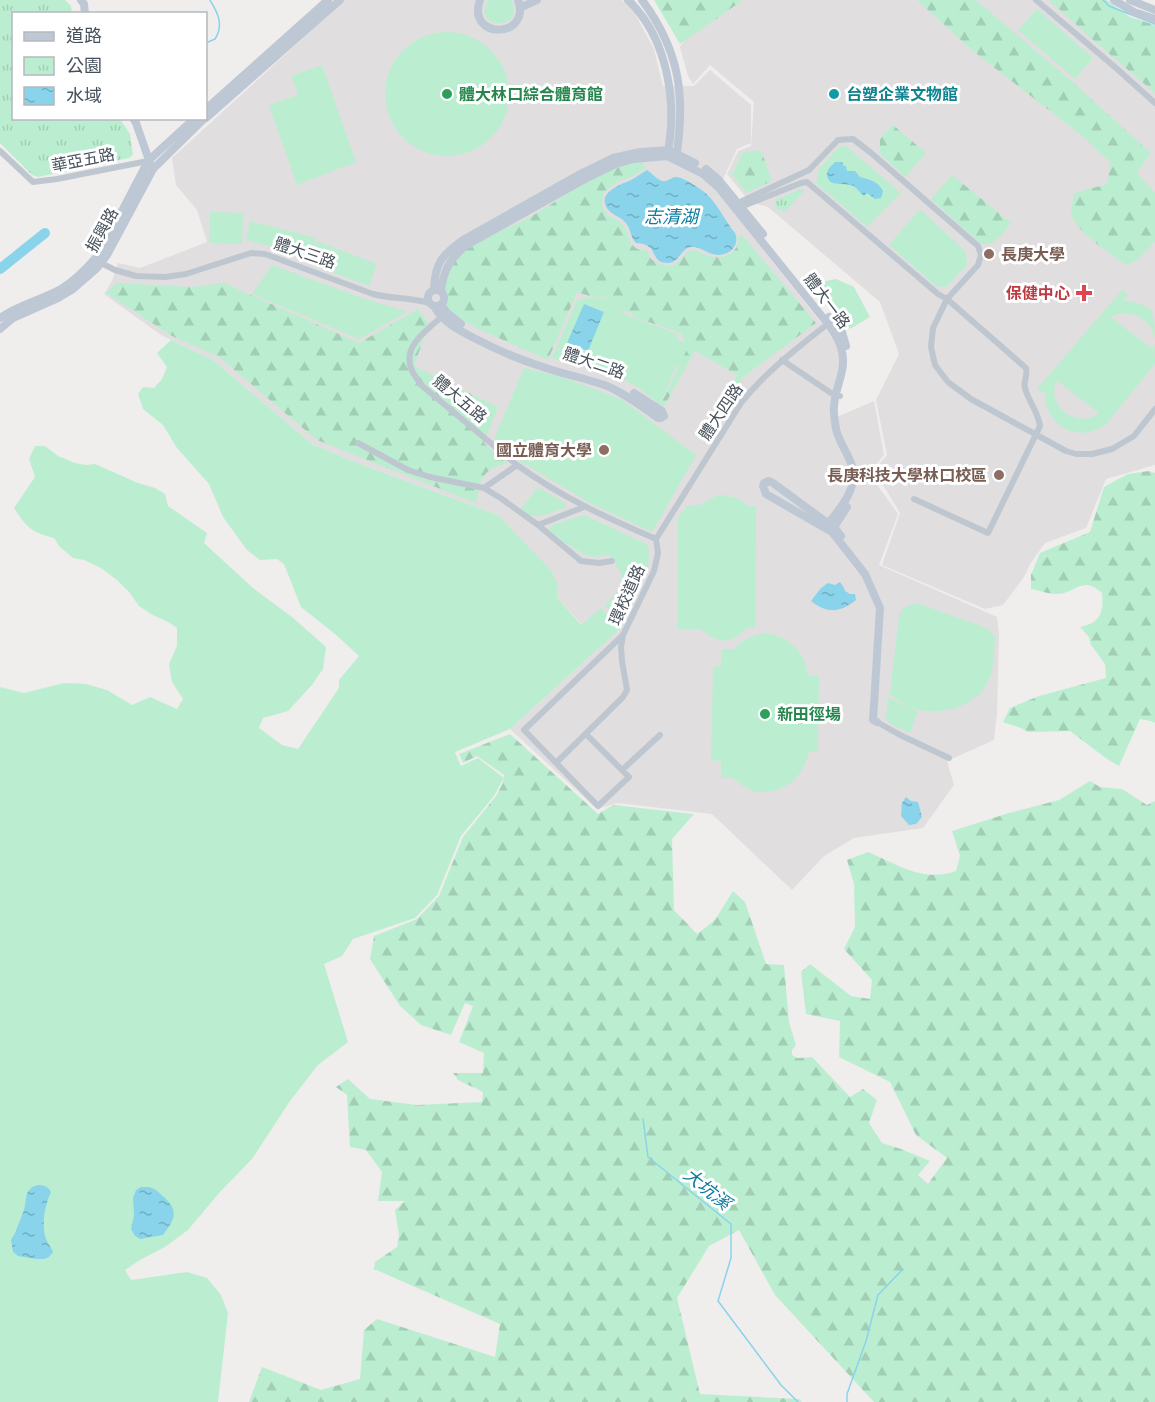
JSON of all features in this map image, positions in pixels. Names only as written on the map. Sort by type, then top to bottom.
[{"type":"street","points":[[207,108],[328,0]]},
{"type":"street","name":"振興路","points":[[207,116],[340,0]]},
{"type":"street","points":[[480,0],[478,13],[480,19],[484,25],[497,30],[504,30],[516,22],[519,15],[519,4],[537,0]]},
{"type":"street","points":[[628,0],[650,29],[665,66],[670,84],[672,155]]},
{"type":"street","points":[[642,0],[661,27],[679,81],[681,110],[672,155]]},
{"type":"street","points":[[1036,0],[1155,103]]},
{"type":"street","points":[[1114,0],[1134,12],[1155,19]]},
{"type":"street","points":[[1130,0],[1155,10]]},
{"type":"street","points":[[134,120],[151,165]]},
{"type":"street","name":"振興路","points":[[0,329],[13,318],[58,298],[80,284],[98,261],[100,253],[151,165],[193,120]]},
{"type":"street","name":"振興路","points":[[151,165],[203,120]]},
{"type":"street","points":[[738,206],[809,170],[838,140],[853,139],[978,246],[981,255],[978,265],[947,299],[933,328],[931,347],[935,365],[948,382],[971,399],[1066,451],[1076,454],[1092,454],[1112,449],[1134,436],[1155,409]]},
{"type":"street","name":"華亞五路","points":[[0,151],[33,183],[151,165]]},
{"type":"street","points":[[437,290],[436,271],[441,260],[447,251],[463,240],[613,158],[640,152],[672,155]]},
{"type":"street","name":"體大一路","points":[[672,155],[705,168],[718,179],[830,322],[842,349],[843,369],[834,407],[837,432],[852,467],[853,477],[852,487],[830,528]]},
{"type":"street","points":[[738,206],[807,182],[1026,368],[1028,375],[1025,388],[1039,418],[1040,426],[988,533],[914,499]]},
{"type":"street","name":"體大三路","points":[[98,261],[115,270],[136,276],[165,277],[186,274],[251,253],[265,254],[373,294],[435,304]]},
{"type":"street","name":"振興路","points":[[0,318],[15,309],[60,290],[98,261]]},
{"type":"street","points":[[437,290],[443,294],[444,299],[435,304],[428,295],[437,290]]},
{"type":"street","name":"體大二路","points":[[435,304],[471,331],[514,352],[615,384],[662,411],[664,416],[658,418],[629,396],[608,387],[541,367],[506,354],[465,334],[441,317],[435,304]]},
{"type":"street","name":"體大五路","points":[[441,317],[415,342],[409,355],[411,369],[421,385],[540,482],[596,513],[656,539]]},
{"type":"street","name":"體大四路","points":[[656,539],[753,387],[782,360],[830,322]]},
{"type":"street","points":[[782,360],[817,384],[838,395]]},
{"type":"street","points":[[358,442],[408,470],[484,488],[538,525],[581,561],[599,563],[612,561]]},
{"type":"street","points":[[484,488],[517,465]]},
{"type":"street","points":[[830,528],[766,494],[764,483],[769,481],[773,483],[830,528],[865,574],[880,608],[873,720],[949,758]]},
{"type":"street","points":[[538,525],[584,507]]},
{"type":"street","name":"環校道路","points":[[586,734],[623,697],[627,690],[621,661],[623,635],[654,571],[658,553],[656,539]]},
{"type":"street","points":[[556,763],[586,734],[629,777],[598,806],[556,763],[524,730],[623,635]]},
{"type":"street","points":[[622,770],[660,735]]},
{"type":"shaded area","name":"國立體育大學","points":[[345,0],[622,0],[634,12],[654,49],[663,86],[694,86],[710,70],[751,105],[751,143],[737,149],[717,192],[840,349],[830,420],[874,401],[884,455],[869,473],[898,514],[879,565],[997,617],[999,635],[994,740],[947,761],[954,785],[923,828],[854,838],[824,856],[792,890],[712,814],[618,803],[597,809],[510,729],[619,630],[601,609],[582,625],[557,597],[558,585],[498,515],[312,444],[213,360],[161,335],[104,294],[112,281],[118,263],[140,268],[207,242],[197,210],[176,185],[172,158]]},
{"type":"shaded area","name":"長庚大學","points":[[708,0],[1052,0],[1155,91],[1155,465],[1106,479],[1086,528],[1045,543],[1003,605],[985,609],[882,565],[900,513],[874,470],[887,455],[876,400],[899,354],[880,302],[768,207],[750,202],[727,174],[738,151],[751,146],[754,102],[710,65],[693,84],[688,76],[680,47]]},
{"type":"green space","points":[[0,0],[65,0],[71,6],[72,12],[12,12],[12,120],[121,120],[130,134],[133,155],[129,158],[38,177],[32,175],[0,143]]},
{"type":"green space","points":[[488,0],[511,0],[514,10],[512,17],[506,22],[492,22],[486,17],[485,10]]},
{"type":"green space","points":[[654,0],[743,0],[680,44]]},
{"type":"green space","points":[[917,0],[976,0],[1151,153],[1137,173],[1155,192],[1155,242],[1136,261],[1126,265],[1103,248],[1085,234],[1073,219],[1071,212],[1075,193],[1107,184],[1111,163],[1081,135],[973,51]]},
{"type":"green space","points":[[1049,0],[1107,0],[1130,17],[1155,25],[1155,93],[1092,39]]},
{"type":"green space","points":[[1037,9],[1093,58],[1075,79],[1018,30]]},
{"type":"green space","name":"體大林口綜合體育館","points":[[447,32],[471,37],[491,50],[504,70],[509,94],[504,118],[491,138],[471,151],[447,156],[423,151],[403,138],[390,118],[385,94],[390,70],[403,50],[423,37]]},
{"type":"green space","points":[[322,65],[356,162],[297,185],[269,105],[298,95],[291,76]]},
{"type":"green space","points":[[893,125],[926,153],[905,177],[880,153],[880,139]]},
{"type":"green space","points":[[846,146],[901,193],[867,227],[816,183],[819,169],[839,147]]},
{"type":"green space","points":[[761,150],[772,181],[746,193],[732,174],[743,152]]},
{"type":"green space","points":[[641,162],[646,168],[631,177],[616,182],[603,193],[602,206],[608,216],[619,221],[626,229],[631,244],[637,249],[648,251],[651,259],[662,265],[670,266],[692,250],[712,257],[727,256],[737,246],[738,237],[742,235],[816,323],[743,377],[707,436],[704,434],[737,375],[695,351],[663,408],[660,406],[688,347],[681,333],[634,317],[632,313],[619,309],[618,304],[605,297],[589,296],[577,292],[548,360],[474,327],[448,311],[443,293],[448,268],[469,247],[532,216],[587,182],[619,167]]},
{"type":"green space","points":[[952,175],[1011,223],[995,241],[981,244],[931,199]]},
{"type":"green space","points":[[798,190],[804,191],[786,211],[778,211],[775,206],[776,200]]},
{"type":"green space","points":[[920,209],[966,252],[967,265],[946,287],[936,286],[889,245]]},
{"type":"green space","points":[[210,212],[243,213],[242,244],[209,243]]},
{"type":"green space","points":[[250,221],[316,238],[310,256],[246,240]]},
{"type":"green space","points":[[317,241],[377,264],[369,286],[308,263]]},
{"type":"green space","points":[[272,265],[407,312],[359,339],[252,294]]},
{"type":"green space","points":[[836,279],[854,287],[870,317],[850,329],[818,287],[826,281]]},
{"type":"green space","points":[[116,283],[191,287],[224,283],[359,343],[418,309],[429,324],[414,366],[498,407],[484,443],[507,463],[487,473],[476,503],[317,440],[219,357],[172,336],[106,293]]},
{"type":"green space","points":[[1122,290],[1128,295],[1123,300],[1151,310],[1155,338],[1149,325],[1138,316],[1117,314],[1110,317],[1153,349],[1155,344],[1155,364],[1106,424],[1085,433],[1065,429],[1051,414],[1046,404],[1045,392],[1037,389]],"holes":[[[1057,381],[1099,413],[1091,418],[1082,419],[1066,413],[1055,399],[1054,390]]]},
{"type":"green space","points":[[593,297],[613,302],[623,309],[622,313],[679,335],[677,340],[689,344],[681,367],[676,366],[660,405],[637,387],[620,378],[552,358],[577,300]]},
{"type":"green space","points":[[171,340],[213,360],[312,444],[498,515],[551,570],[558,585],[557,597],[581,625],[601,608],[620,629],[510,729],[455,752],[461,766],[478,758],[504,778],[494,796],[461,836],[437,895],[415,918],[353,939],[342,956],[324,964],[348,1042],[318,1065],[290,1101],[252,1159],[188,1230],[165,1247],[125,1270],[131,1280],[187,1272],[207,1278],[221,1295],[228,1313],[218,1402],[0,1402],[0,687],[24,693],[64,683],[86,684],[107,690],[132,705],[150,697],[177,709],[183,699],[172,682],[169,664],[177,646],[177,628],[139,606],[117,580],[101,568],[84,560],[73,558],[59,546],[54,538],[30,528],[14,508],[35,477],[29,459],[35,446],[45,446],[58,456],[75,463],[95,464],[165,494],[168,506],[207,533],[204,543],[253,588],[292,617],[326,647],[323,669],[312,685],[288,711],[263,718],[259,728],[282,745],[298,749],[339,688],[339,680],[359,656],[301,607],[284,564],[277,559],[260,560],[247,550],[223,517],[209,484],[177,448],[163,425],[143,409],[138,394],[143,387],[154,388],[162,379],[167,367],[157,353]]},
{"type":"green space","points":[[524,368],[561,377],[621,399],[696,455],[652,532],[590,503],[523,463],[494,439]]},
{"type":"green space","points":[[1149,471],[1155,473],[1155,723],[1140,719],[1119,766],[1070,731],[1028,732],[1003,722],[1010,708],[1039,696],[1106,678],[1105,664],[1091,645],[1089,637],[1080,627],[1092,623],[1099,616],[1102,593],[1089,585],[1056,594],[1031,589],[1031,575],[1040,553],[1090,532],[1104,487],[1128,474]]},
{"type":"green space","points":[[538,487],[565,503],[565,508],[541,516],[530,516],[521,509]]},
{"type":"green space","points":[[724,495],[739,499],[748,506],[756,506],[755,628],[747,628],[738,636],[725,641],[711,637],[700,629],[678,629],[678,517],[688,505],[700,505],[716,496]]},
{"type":"green space","points":[[584,515],[647,544],[649,553],[645,573],[619,622],[605,605],[623,586],[621,573],[609,555],[589,556],[561,540],[549,529],[553,525]]},
{"type":"green space","points":[[917,603],[987,628],[995,637],[991,675],[985,687],[978,695],[960,706],[936,711],[914,709],[902,704],[890,693],[899,615],[906,606]]},
{"type":"green space","name":"新田徑場","points":[[767,633],[790,642],[804,660],[808,676],[819,676],[818,752],[809,752],[801,772],[792,782],[780,789],[760,792],[748,789],[733,778],[721,778],[721,761],[711,760],[713,667],[721,666],[722,649],[734,649],[749,638]]},
{"type":"green space","points":[[888,697],[918,711],[910,733],[889,723],[886,719]]},
{"type":"green space","points":[[510,734],[598,814],[613,805],[694,814],[672,839],[674,910],[697,934],[715,920],[733,891],[745,902],[766,964],[784,965],[789,1022],[796,1045],[792,1050],[792,1055],[797,1058],[812,1057],[850,1097],[863,1089],[877,1100],[869,1123],[882,1143],[930,1161],[918,1175],[928,1184],[947,1158],[916,1135],[890,1082],[839,1057],[840,1021],[806,1014],[801,972],[810,964],[851,996],[870,999],[872,980],[844,949],[855,927],[854,884],[847,860],[868,852],[910,870],[932,875],[944,874],[956,871],[960,856],[952,831],[1059,800],[1090,781],[1100,787],[1122,789],[1147,805],[1155,801],[1155,1402],[874,1402],[775,1295],[739,1230],[709,1246],[677,1298],[700,1394],[799,1399],[802,1402],[249,1402],[262,1367],[321,1390],[360,1379],[364,1330],[377,1319],[495,1357],[500,1324],[374,1269],[375,1262],[397,1247],[399,1235],[395,1210],[405,1201],[378,1201],[382,1172],[366,1150],[350,1147],[347,1095],[336,1087],[348,1079],[370,1099],[417,1105],[482,1102],[483,1092],[458,1080],[453,1073],[483,1073],[484,1053],[459,1042],[473,1006],[465,1003],[451,1035],[421,1025],[400,1006],[370,959],[374,936],[417,919],[439,896],[463,837],[496,796],[503,783],[504,775],[477,756],[463,763],[459,754]]},
{"type":"water","points":[[835,162],[842,162],[847,171],[855,171],[860,177],[876,183],[883,191],[881,198],[875,199],[867,193],[864,196],[853,186],[830,182],[827,173]]},
{"type":"water","name":"志清湖","points":[[647,170],[662,181],[678,177],[709,196],[735,234],[736,242],[732,250],[719,255],[697,247],[689,247],[675,260],[668,263],[658,260],[649,247],[636,243],[625,222],[607,208],[605,197],[617,186]]},
{"type":"water","points":[[584,304],[604,312],[588,351],[567,343]]},
{"type":"water","points":[[840,582],[845,591],[855,594],[856,600],[834,610],[828,610],[811,601],[828,583],[835,585]]},
{"type":"water","points":[[906,797],[918,802],[922,817],[916,824],[909,825],[901,816],[902,803]]},
{"type":"water","points":[[46,1186],[51,1192],[45,1209],[44,1228],[46,1239],[53,1252],[44,1259],[18,1256],[13,1252],[11,1240],[24,1210],[27,1193],[32,1187]]},
{"type":"water","points":[[148,1187],[156,1190],[169,1202],[174,1216],[163,1235],[140,1239],[131,1229],[134,1215],[133,1198],[136,1190]]},
{"type":"waterway","points":[[207,43],[215,39],[219,29],[217,14],[210,0]]},
{"type":"waterway","points":[[1103,0],[1109,6],[1155,24]]},
{"type":"waterway","points":[[0,269],[45,233]]},
{"type":"waterway","name":"大坑溪","points":[[643,1119],[648,1157],[731,1224],[731,1258],[718,1301],[781,1385],[798,1402]]},
{"type":"waterway","points":[[847,1402],[847,1394],[866,1341],[878,1295],[903,1269]]},
{"type":"place","name":"體大林口綜合體育館","points":[[447,94]]},
{"type":"place","name":"台塑企業文物館","points":[[834,94]]},
{"type":"place","name":"長庚大學","points":[[989,254]]},
{"type":"place","name":"保健中心","points":[[1084,293]]},
{"type":"place","name":"國立體育大學","points":[[604,450]]},
{"type":"place","name":"長庚科技大學林口校區","points":[[999,475]]},
{"type":"place","name":"新田徑場","points":[[765,714]]}]
